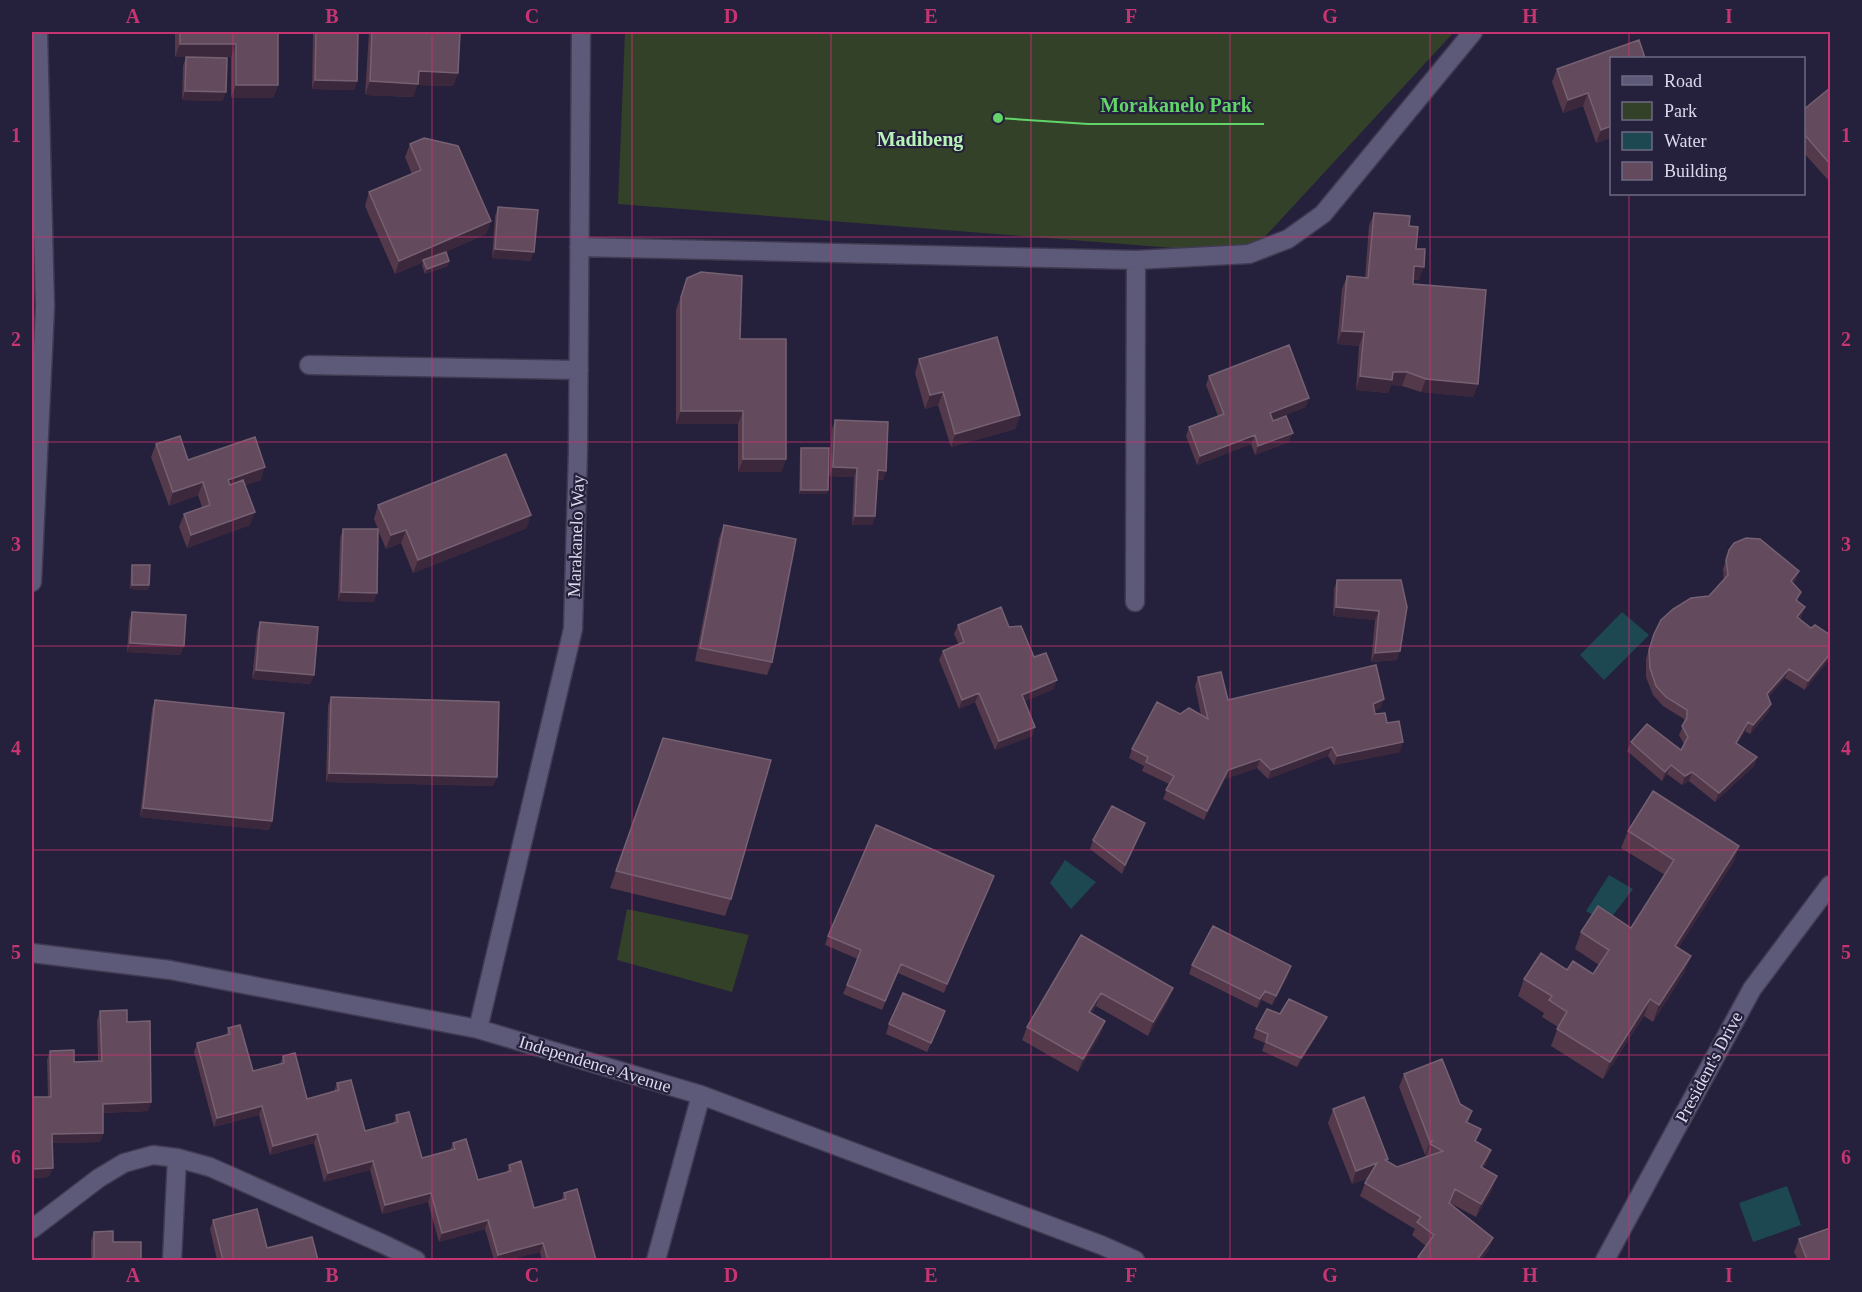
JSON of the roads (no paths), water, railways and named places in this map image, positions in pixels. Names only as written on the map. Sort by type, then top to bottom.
[{"type":"street","name":"Marakanelo Way","points":[[478,1029],[573,629],[578,449],[581,32]]},
{"type":"street","points":[[579,248],[1136,260],[1249,254],[1288,239],[1323,214],[1473,32]]},
{"type":"street","points":[[32,582],[45,307],[36,42]]},
{"type":"street","points":[[1135,602],[1136,260]]},
{"type":"street","points":[[309,365],[579,370]]},
{"type":"street","name":"President's Drive","points":[[1605,1260],[1752,989],[1830,885]]},
{"type":"street","name":"Independence Avenue","points":[[32,953],[170,970],[478,1029],[701,1095],[1101,1245],[1135,1260]]},
{"type":"street","points":[[656,1260],[701,1095]]},
{"type":"street","points":[[32,1229],[99,1178],[124,1163],[153,1155],[177,1158],[210,1167],[416,1260]]},
{"type":"street","points":[[172,1260],[177,1158]]},
{"type":"water","points":[[1622,612],[1649,635],[1604,680],[1580,655]]},
{"type":"water","points":[[1065,860],[1096,882],[1071,909],[1050,883]]},
{"type":"water","points":[[1609,875],[1633,889],[1607,923],[1586,911]]},
{"type":"water","points":[[1787,1186],[1801,1225],[1753,1242],[1739,1203]]},
{"type":"place","name":"Morakanelo Park","points":[[998,118]]},
{"type":"district","name":"Madibeng","points":[[920,139]]}]
